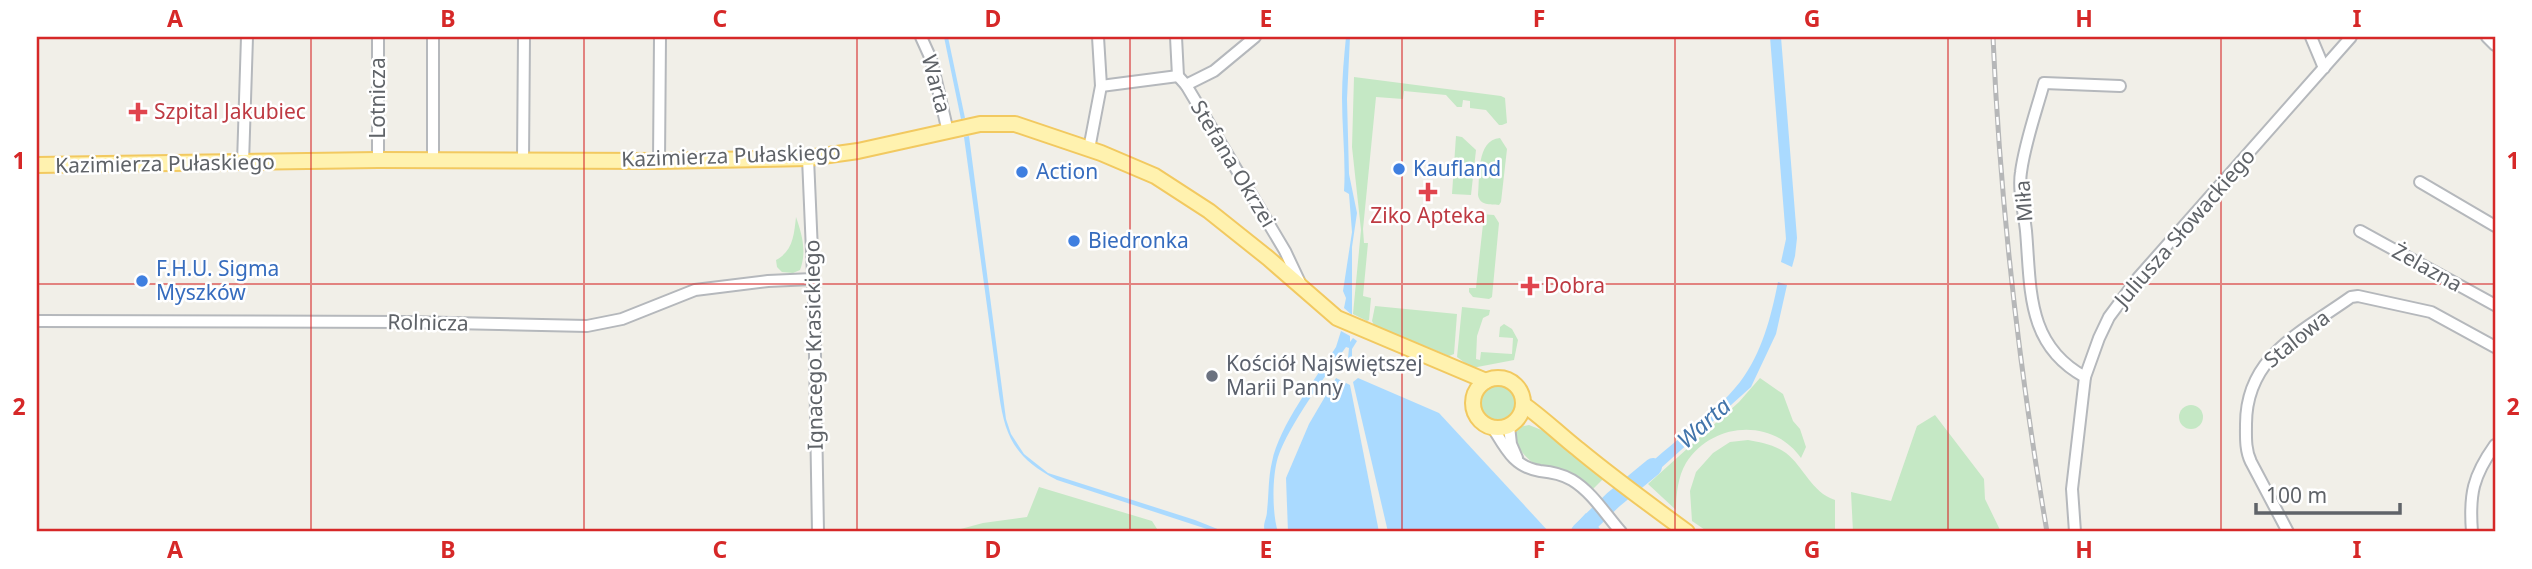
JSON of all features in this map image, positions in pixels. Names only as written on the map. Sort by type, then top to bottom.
[{"type":"main road","name":"Kazimierza Pułaskiego","points":[[37,165],[808,158],[858,151],[978,124],[1003,122],[1089,149],[1135,167],[1174,187],[1241,236],[1337,318],[1486,381]]},
{"type":"main road","name":"Kazimierza Pułaskiego","points":[[1439,361],[1468,386],[1474,397]]},
{"type":"main road","points":[[1556,432],[1530,422],[1493,428],[1482,423],[1475,414],[1474,397],[1480,385],[1497,378],[1509,381],[1518,388],[1523,404],[1686,532]]},
{"type":"main road","points":[[1513,423],[1523,404]]},
{"type":"street","points":[[243,163],[247,37]]},
{"type":"street","name":"Lotnicza","points":[[378,37],[378,160]]},
{"type":"street","points":[[433,37],[433,160]]},
{"type":"street","points":[[523,160],[524,37]]},
{"type":"street","points":[[659,161],[660,37]]},
{"type":"street","name":"Warta","points":[[921,37],[931,59],[949,132]]},
{"type":"street","points":[[1089,149],[1101,86],[1098,37]]},
{"type":"street","name":"Stefana Okrzei","points":[[1176,37],[1182,80],[1285,251],[1302,288]]},
{"type":"street","points":[[1101,86],[1182,80],[1214,71],[1255,37]]},
{"type":"street","points":[[2311,37],[2324,68]]},
{"type":"street","name":"Juliusza Słowackiego","points":[[2075,532],[2072,489],[2085,377],[2099,338],[2122,297],[2351,37]]},
{"type":"street","points":[[2487,37],[2495,45]]},
{"type":"street","name":"Miła","points":[[2085,377],[2069,368],[2047,342],[2037,322],[2032,299],[2020,174],[2044,83],[2120,86]]},
{"type":"street","name":"Ignacego Krasickiego","points":[[808,158],[814,298],[818,532]]},
{"type":"street","points":[[2420,182],[2495,226]]},
{"type":"street","name":"Żelazna","points":[[2360,231],[2495,305]]},
{"type":"street","name":"Rolnicza","points":[[37,321],[405,322],[587,326],[622,319],[695,290],[768,281],[813,279]]},
{"type":"street","name":"Stalowa","points":[[2288,532],[2248,457],[2246,419],[2249,392],[2262,367],[2289,341],[2351,297],[2376,299],[2431,312],[2495,347]]},
{"type":"street","points":[[1513,423],[1511,444],[1520,464]]},
{"type":"street","points":[[1493,428],[1512,458],[1530,468],[1571,479],[1618,529]]},
{"type":"street","points":[[2472,532],[2470,504],[2473,485],[2495,445]]},
{"type":"green space","points":[[1354,77],[1501,96],[1505,98],[1507,123],[1499,125],[1486,110],[1470,108],[1470,101],[1463,100],[1462,107],[1457,107],[1446,95],[1404,91],[1403,99],[1376,97],[1363,229],[1364,243],[1368,243],[1363,296],[1371,298],[1367,321],[1353,314],[1361,230],[1352,147]]},
{"type":"green space","points":[[1456,136],[1462,137],[1476,150],[1471,195],[1452,194]]},
{"type":"green space","points":[[1500,138],[1507,149],[1501,202],[1499,205],[1486,204],[1478,195],[1481,160],[1487,145]]},
{"type":"green space","points":[[1481,214],[1494,215],[1499,223],[1492,297],[1489,299],[1473,297],[1469,292],[1469,288],[1476,288],[1483,224],[1475,222]]},
{"type":"green space","points":[[796,217],[803,243],[802,263],[800,270],[793,273],[782,272],[777,267],[776,260],[789,247]]},
{"type":"green space","points":[[1375,306],[1457,314],[1454,354],[1449,356],[1374,325],[1372,321]]},
{"type":"green space","points":[[1462,307],[1490,310],[1489,315],[1483,318],[1477,336],[1476,359],[1480,360],[1481,352],[1512,354],[1513,338],[1499,337],[1500,327],[1504,324],[1512,329],[1518,340],[1514,360],[1472,368],[1457,357]]},
{"type":"green space","points":[[1760,378],[1783,394],[1806,447],[1801,458],[1789,445],[1775,436],[1759,431],[1727,432],[1711,439],[1686,463],[1678,486],[1676,510],[1648,484],[1739,402]]},
{"type":"green space","points":[[1498,384],[1511,390],[1517,403],[1511,416],[1498,422],[1485,416],[1479,403],[1485,390]]},
{"type":"green space","points":[[2191,405],[2202,412],[2203,417],[2196,428],[2191,429],[2180,422],[2179,417],[2186,406]]},
{"type":"green space","points":[[1935,415],[1984,479],[1985,499],[2001,532],[1853,532],[1851,492],[1891,501],[1917,426]]},
{"type":"green space","points":[[1529,425],[1549,433],[1604,478],[1591,491],[1557,477],[1535,464],[1526,457],[1514,436],[1519,427]]},
{"type":"green space","points":[[1748,440],[1786,453],[1820,491],[1835,500],[1835,532],[1708,532],[1692,521],[1690,491],[1696,472],[1713,453],[1730,442]]},
{"type":"green space","points":[[1039,487],[1152,521],[1159,532],[958,532],[957,530],[983,523],[1027,517]]},
{"type":"water","points":[[944,37],[948,37],[965,118],[961,119]]},
{"type":"water","points":[[1346,37],[1350,37],[1347,99],[1349,174],[1357,213],[1352,247],[1352,315],[1344,308],[1346,298],[1343,291],[1352,232],[1349,194],[1344,191],[1342,90]]},
{"type":"water","points":[[1770,37],[1781,37],[1797,238],[1792,267],[1781,262],[1786,239]]},
{"type":"water","points":[[969,136],[1006,419],[1011,434],[1024,454],[1048,473],[1225,532],[1216,532],[1057,480],[1031,464],[1015,446],[1005,423],[999,394],[964,137]]},
{"type":"water","points":[[1778,282],[1787,285],[1776,334],[1751,387],[1641,486],[1631,479],[1638,476],[1717,407],[1740,382],[1760,347]]},
{"type":"water","points":[[1341,331],[1350,336],[1350,342],[1353,338],[1357,341],[1352,349],[1352,357],[1348,358],[1349,348],[1346,347],[1309,400],[1283,444],[1276,465],[1274,484],[1278,532],[1265,532],[1270,474],[1276,448],[1299,403],[1336,347]]},
{"type":"water","points":[[1336,378],[1350,385],[1379,532],[1288,532],[1286,478],[1309,424]]},
{"type":"water","points":[[1358,378],[1439,413],[1549,532],[1388,532],[1353,382]]},
{"type":"water","points":[[1586,513],[1601,530],[1569,532]]},
{"type":"waterway","name":"Warta","points":[[1580,532],[1653,467]]},
{"type":"railway","points":[[1993,37],[2000,161],[2012,285],[2047,532]]},
{"type":"place","name":"Szpital Jakubiec","points":[[138,112]]},
{"type":"place","name":"Kaufland","points":[[1399,169]]},
{"type":"place","name":"Action","points":[[1022,172]]},
{"type":"place","name":"Ziko Apteka","points":[[1428,192]]},
{"type":"place","name":"Biedronka","points":[[1074,241]]},
{"type":"place","name":"F.H.U. Sigma Myszków","points":[[142,281]]},
{"type":"place","name":"Dobra","points":[[1530,286]]},
{"type":"place","name":"Kościół Najświętszej Marii Panny","points":[[1212,376]]}]
